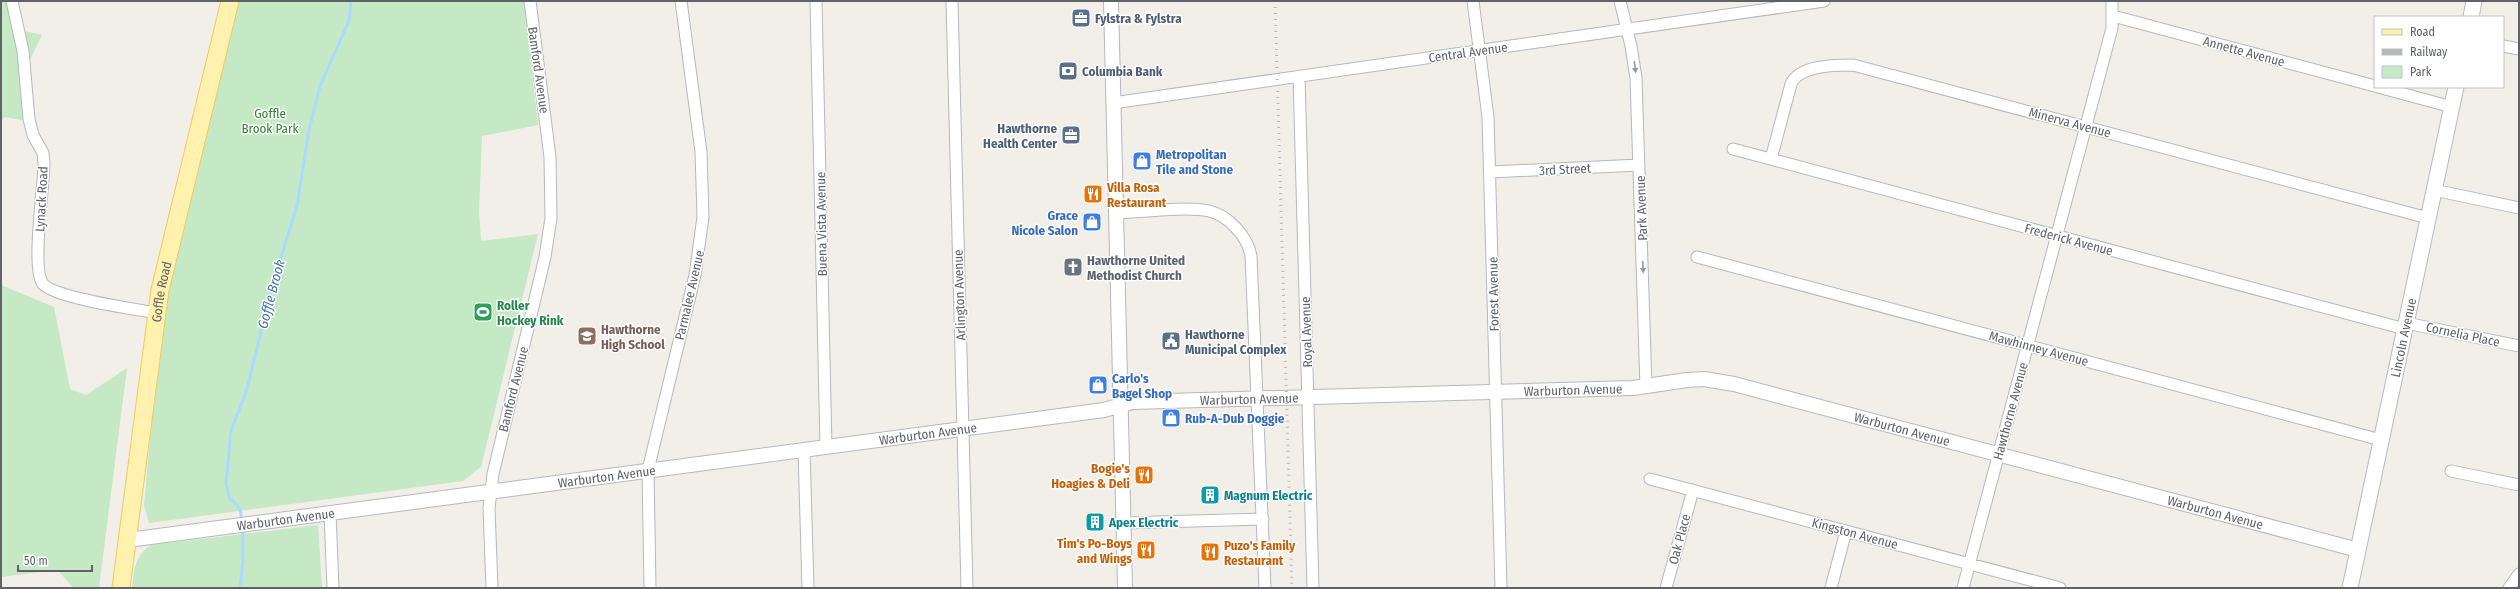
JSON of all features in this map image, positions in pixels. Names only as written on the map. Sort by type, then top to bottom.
[{"type":"main road","name":"Goffle Road","points":[[121,588],[156,313],[171,238],[230,1]]},
{"type":"main road","points":[[2471,16],[2474,1]]},
{"type":"main road","name":"Lincoln Avenue","points":[[2350,588],[2456,88]]},
{"type":"street","name":"Lynack Road","points":[[12,1],[23,51],[29,119],[33,135],[43,154],[44,163],[37,256],[39,275],[42,283],[48,289],[76,297],[156,313]]},
{"type":"street","name":"Bamford Avenue","points":[[492,588],[490,492],[545,257],[551,218],[550,157],[530,1]]},
{"type":"street","name":"Parmalee Avenue","points":[[650,588],[648,470],[696,269],[703,218],[701,152],[681,1]]},
{"type":"street","name":"Buena Vista Avenue","points":[[816,1],[826,447]]},
{"type":"street","name":"Arlington Avenue","points":[[952,1],[967,588]]},
{"type":"street","points":[[1111,1],[1125,588]]},
{"type":"street","name":"Forest Avenue","points":[[1473,1],[1487,101],[1501,588]]},
{"type":"street","name":"Park Avenue","points":[[1620,1],[1636,78],[1646,387]]},
{"type":"street","name":"Central Avenue","points":[[1113,103],[1824,1]]},
{"type":"street","name":"Hawthorne Avenue","points":[[1963,588],[2112,28],[2112,1]]},
{"type":"street","name":"Annette Avenue","points":[[2113,16],[2374,86]]},
{"type":"street","points":[[2504,46],[2519,49]]},
{"type":"street","name":"Minerva Avenue","points":[[1771,159],[1793,79],[1802,72],[1846,65],[1862,67],[2428,218]]},
{"type":"street","name":"Royal Avenue","points":[[1299,76],[1313,588]]},
{"type":"street","points":[[2382,88],[2452,107]]},
{"type":"street","name":"Frederick Avenue","points":[[1733,149],[2057,236],[2406,326]]},
{"type":"street","name":"3rd Street","points":[[1490,172],[1639,165]]},
{"type":"street","points":[[2434,190],[2519,208]]},
{"type":"street","points":[[1116,213],[1209,211],[1218,214],[1235,228],[1248,243],[1251,256],[1255,399],[1260,427],[1265,588]]},
{"type":"street","name":"Mawhinney Avenue","points":[[1697,257],[2381,440]]},
{"type":"street","name":"Cornelia Place","points":[[2406,326],[2519,346]]},
{"type":"street","name":"Warburton Avenue","points":[[128,540],[1104,410],[1132,402],[1646,387],[1687,380],[1718,381],[2358,550]]},
{"type":"street","points":[[804,450],[808,588]]},
{"type":"street","points":[[2451,471],[2519,485]]},
{"type":"street","name":"Kingston Avenue","points":[[1650,479],[2060,588]]},
{"type":"street","name":"Oak Place","points":[[1666,588],[1693,490]]},
{"type":"street","points":[[330,513],[333,588]]},
{"type":"street","points":[[1123,523],[1262,519]]},
{"type":"street","points":[[1830,588],[1846,531]]},
{"type":"street","points":[[2509,588],[2519,574]]},
{"type":"green space","points":[[1,1],[9,1],[16,29],[42,35],[26,68],[32,122],[5,117],[1,121]]},
{"type":"green space","name":"Goffle Brook Park","points":[[237,1],[524,1],[538,125],[482,136],[479,211],[481,241],[538,234],[481,467],[463,481],[149,523],[144,506],[158,351],[169,281]]},
{"type":"green space","points":[[1,285],[54,307],[70,389],[86,395],[127,368],[99,588],[73,588],[58,570],[1,577]]},
{"type":"green space","points":[[318,525],[322,588],[132,588],[138,558],[151,545]]},
{"type":"waterway","name":"Goffle Brook","points":[[242,521],[240,509],[229,497],[226,483],[231,431],[247,389],[273,283],[297,206],[309,130],[320,86],[349,21],[351,1]]},
{"type":"waterway","name":"Goffle Brook","points":[[240,588],[243,560],[243,529]]},
{"type":"railway","points":[[1275,1],[1292,588]]},
{"type":"place","name":"Fylstra & Fylstra","points":[[1081,18]]},
{"type":"place","name":"Columbia Bank","points":[[1068,71]]},
{"type":"place","name":"Hawthorne Health Center","points":[[1071,135]]},
{"type":"place","name":"Metropolitan Tile and Stone","points":[[1142,161]]},
{"type":"place","name":"Villa Rosa Restaurant","points":[[1093,194]]},
{"type":"place","name":"Grace Nicole Salon","points":[[1092,222]]},
{"type":"place","name":"Hawthorne United Methodist Church","points":[[1073,267]]},
{"type":"place","name":"Roller Hockey Rink","points":[[483,312]]},
{"type":"place","name":"Hawthorne High School","points":[[587,336]]},
{"type":"place","name":"Hawthorne Municipal Complex","points":[[1171,341]]},
{"type":"place","name":"Carlo's Bagel Shop","points":[[1098,385]]},
{"type":"place","name":"Rub-A-Dub Doggie","points":[[1171,418]]},
{"type":"place","name":"Bogie's Hoagies & Deli","points":[[1144,475]]},
{"type":"place","name":"Magnum Electric","points":[[1210,495]]},
{"type":"place","name":"Apex Electric","points":[[1095,522]]},
{"type":"place","name":"Tim's Po-Boys and Wings","points":[[1146,550]]},
{"type":"place","name":"Puzo's Family Restaurant","points":[[1210,552]]}]
